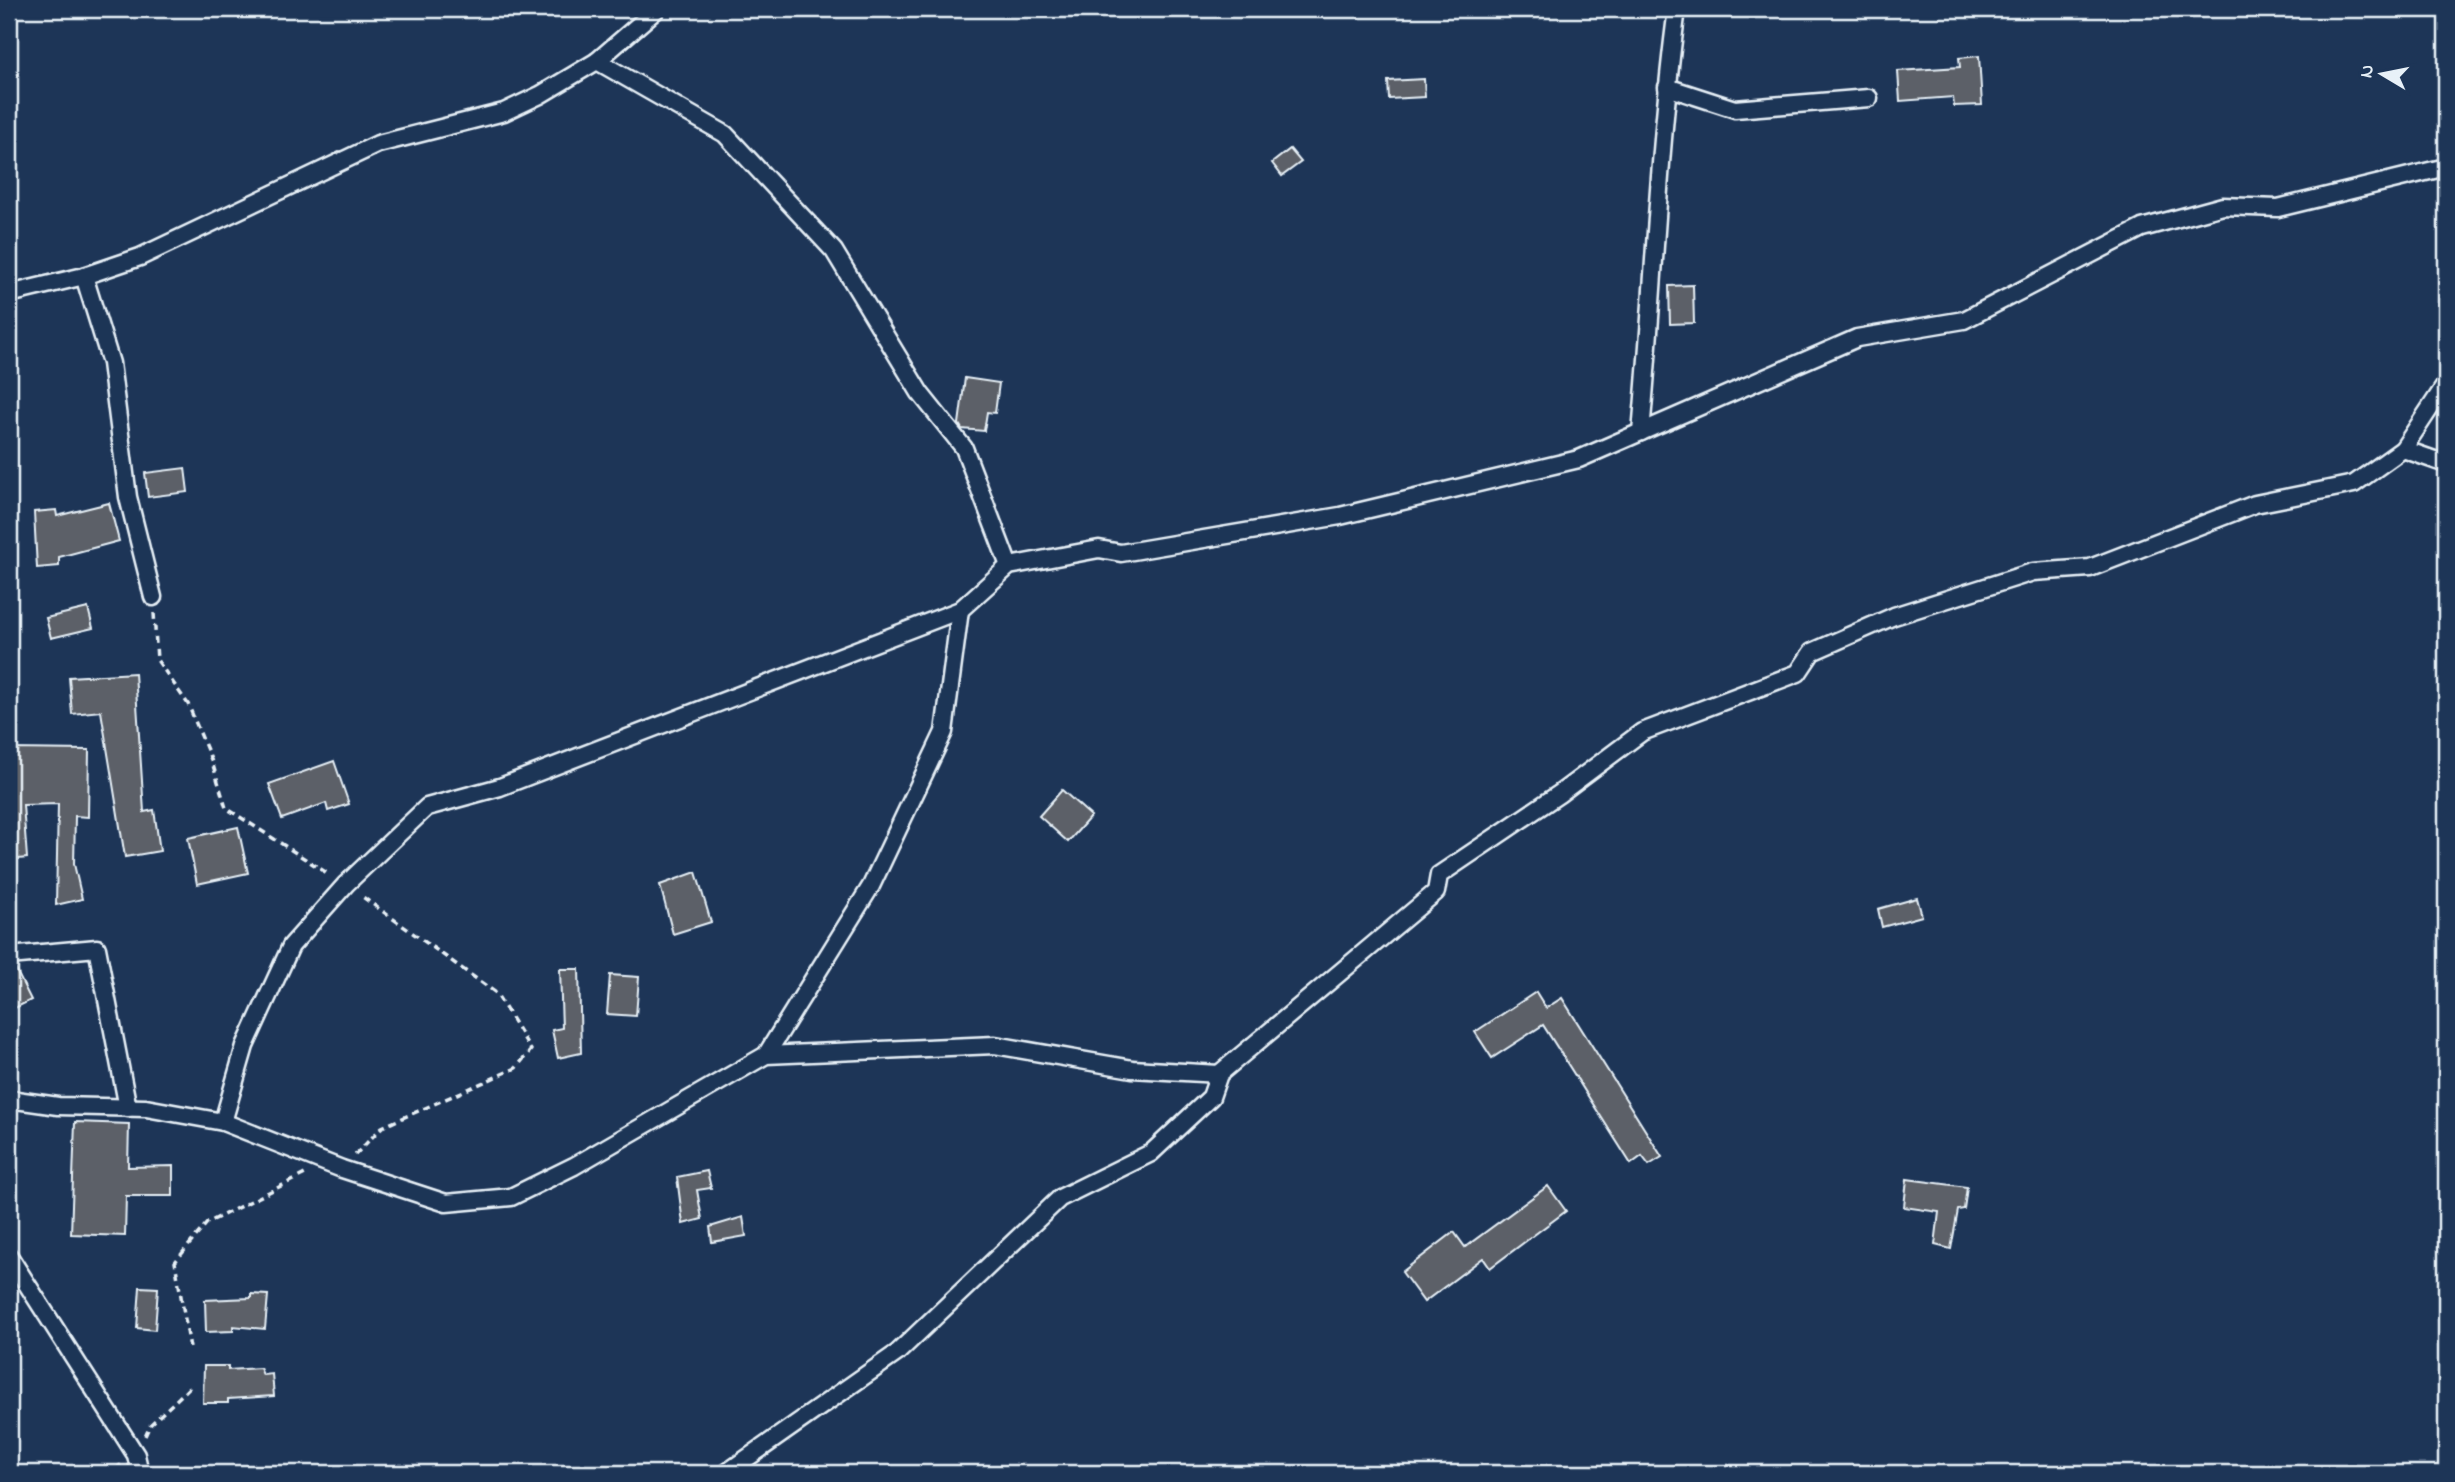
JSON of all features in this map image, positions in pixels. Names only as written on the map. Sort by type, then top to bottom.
[{"type":"street","points":[[9,294],[84,276],[140,257],[378,144],[503,112],[573,78],[657,9]]},
{"type":"street","points":[[1641,432],[1656,271],[1667,87],[1677,9]]},
{"type":"street","points":[[597,61],[725,134],[834,251],[920,393],[964,448],[1009,566]]},
{"type":"street","points":[[1667,87],[1735,109],[1869,97]]},
{"type":"street","points":[[223,1122],[245,1046],[291,946],[346,884],[427,807],[500,788],[960,610],[1009,566],[1099,549],[1121,553],[1340,516],[1579,459],[1857,338],[1964,320],[2142,228],[2223,206],[2278,208],[2446,167]]},
{"type":"street","points":[[84,276],[111,363],[128,498],[153,597]]},
{"type":"street","points":[[726,1473],[897,1353],[1060,1198],[1151,1153],[1211,1097],[1219,1074],[1436,892],[1439,875],[1559,794],[1642,733],[1798,673],[1812,652],[1895,616],[2032,572],[2090,568],[2255,504],[2354,484],[2403,449],[2446,384]]},
{"type":"street","points":[[2403,449],[2446,464]]},
{"type":"street","points":[[766,1055],[871,886],[944,732],[960,610]]},
{"type":"street","points":[[9,956],[97,948],[128,1108]]},
{"type":"street","points":[[9,1099],[58,1106],[128,1108],[223,1122],[342,1169],[446,1203],[511,1197],[574,1166],[766,1055],[995,1045],[1132,1069],[1219,1074]]},
{"type":"street","points":[[9,1255],[136,1455],[140,1473]]},
{"type":"path","points":[[153,597],[157,660],[188,704],[212,762],[226,808],[346,884],[496,993],[531,1051],[516,1068],[382,1127],[342,1169],[304,1175],[207,1223],[175,1262],[190,1348]]},
{"type":"path","points":[[107,1473],[136,1455],[150,1425],[193,1384]]},
{"type":"building","points":[[1979,56],[1982,105],[1954,106],[1953,97],[1900,101],[1898,71],[1960,67],[1959,58]]},
{"type":"building","points":[[1424,79],[1425,97],[1389,99],[1388,81]]},
{"type":"building","points":[[1290,149],[1301,162],[1282,176],[1272,163]]},
{"type":"building","points":[[1693,285],[1694,323],[1670,324],[1669,286]]},
{"type":"building","points":[[965,378],[999,383],[995,413],[987,412],[984,431],[962,429],[959,424]]},
{"type":"building","points":[[185,468],[188,492],[148,497],[145,473]]},
{"type":"building","points":[[109,503],[119,541],[59,557],[59,566],[37,568],[34,512],[56,510],[57,516]]},
{"type":"building","points":[[88,608],[93,628],[51,638],[46,618]]},
{"type":"building","points":[[135,673],[144,812],[154,810],[160,851],[125,857],[101,711],[72,714],[69,677]]},
{"type":"building","points":[[9,749],[89,750],[88,817],[75,816],[74,864],[82,899],[56,905],[58,804],[23,805],[27,858],[9,860]]},
{"type":"building","points":[[334,761],[349,804],[328,811],[326,803],[282,819],[269,784]]},
{"type":"building","points":[[1062,790],[1091,816],[1068,842],[1039,816]]},
{"type":"building","points":[[238,827],[248,873],[197,884],[188,838]]},
{"type":"building","points":[[696,872],[711,922],[673,934],[660,885]]},
{"type":"building","points":[[1917,898],[1922,916],[1882,927],[1878,909]]},
{"type":"building","points":[[9,966],[14,966],[31,1000],[9,1011]]},
{"type":"building","points":[[560,969],[579,969],[581,1053],[558,1058],[552,1030],[562,1028]]},
{"type":"building","points":[[610,975],[639,977],[636,1016],[607,1014]]},
{"type":"building","points":[[1536,992],[1546,1008],[1562,998],[1662,1157],[1649,1165],[1642,1156],[1631,1164],[1543,1025],[1492,1058],[1475,1032]]},
{"type":"building","points":[[75,1122],[129,1124],[128,1167],[173,1166],[173,1196],[126,1196],[125,1236],[71,1234]]},
{"type":"building","points":[[707,1171],[711,1188],[697,1190],[702,1219],[683,1224],[677,1177]]},
{"type":"building","points":[[1907,1179],[1967,1187],[1964,1209],[1958,1210],[1951,1249],[1935,1245],[1939,1212],[1904,1207]]},
{"type":"building","points":[[1548,1186],[1566,1211],[1490,1268],[1483,1258],[1424,1302],[1402,1272],[1454,1232],[1465,1247]]},
{"type":"building","points":[[743,1217],[746,1236],[712,1242],[710,1227]]},
{"type":"building","points":[[140,1287],[158,1288],[155,1330],[137,1328]]},
{"type":"building","points":[[251,1294],[268,1295],[265,1329],[233,1326],[233,1331],[206,1332],[205,1300],[251,1298]]},
{"type":"building","points":[[204,1366],[228,1366],[228,1370],[260,1368],[263,1375],[272,1374],[274,1396],[228,1399],[228,1403],[203,1403]]}]
